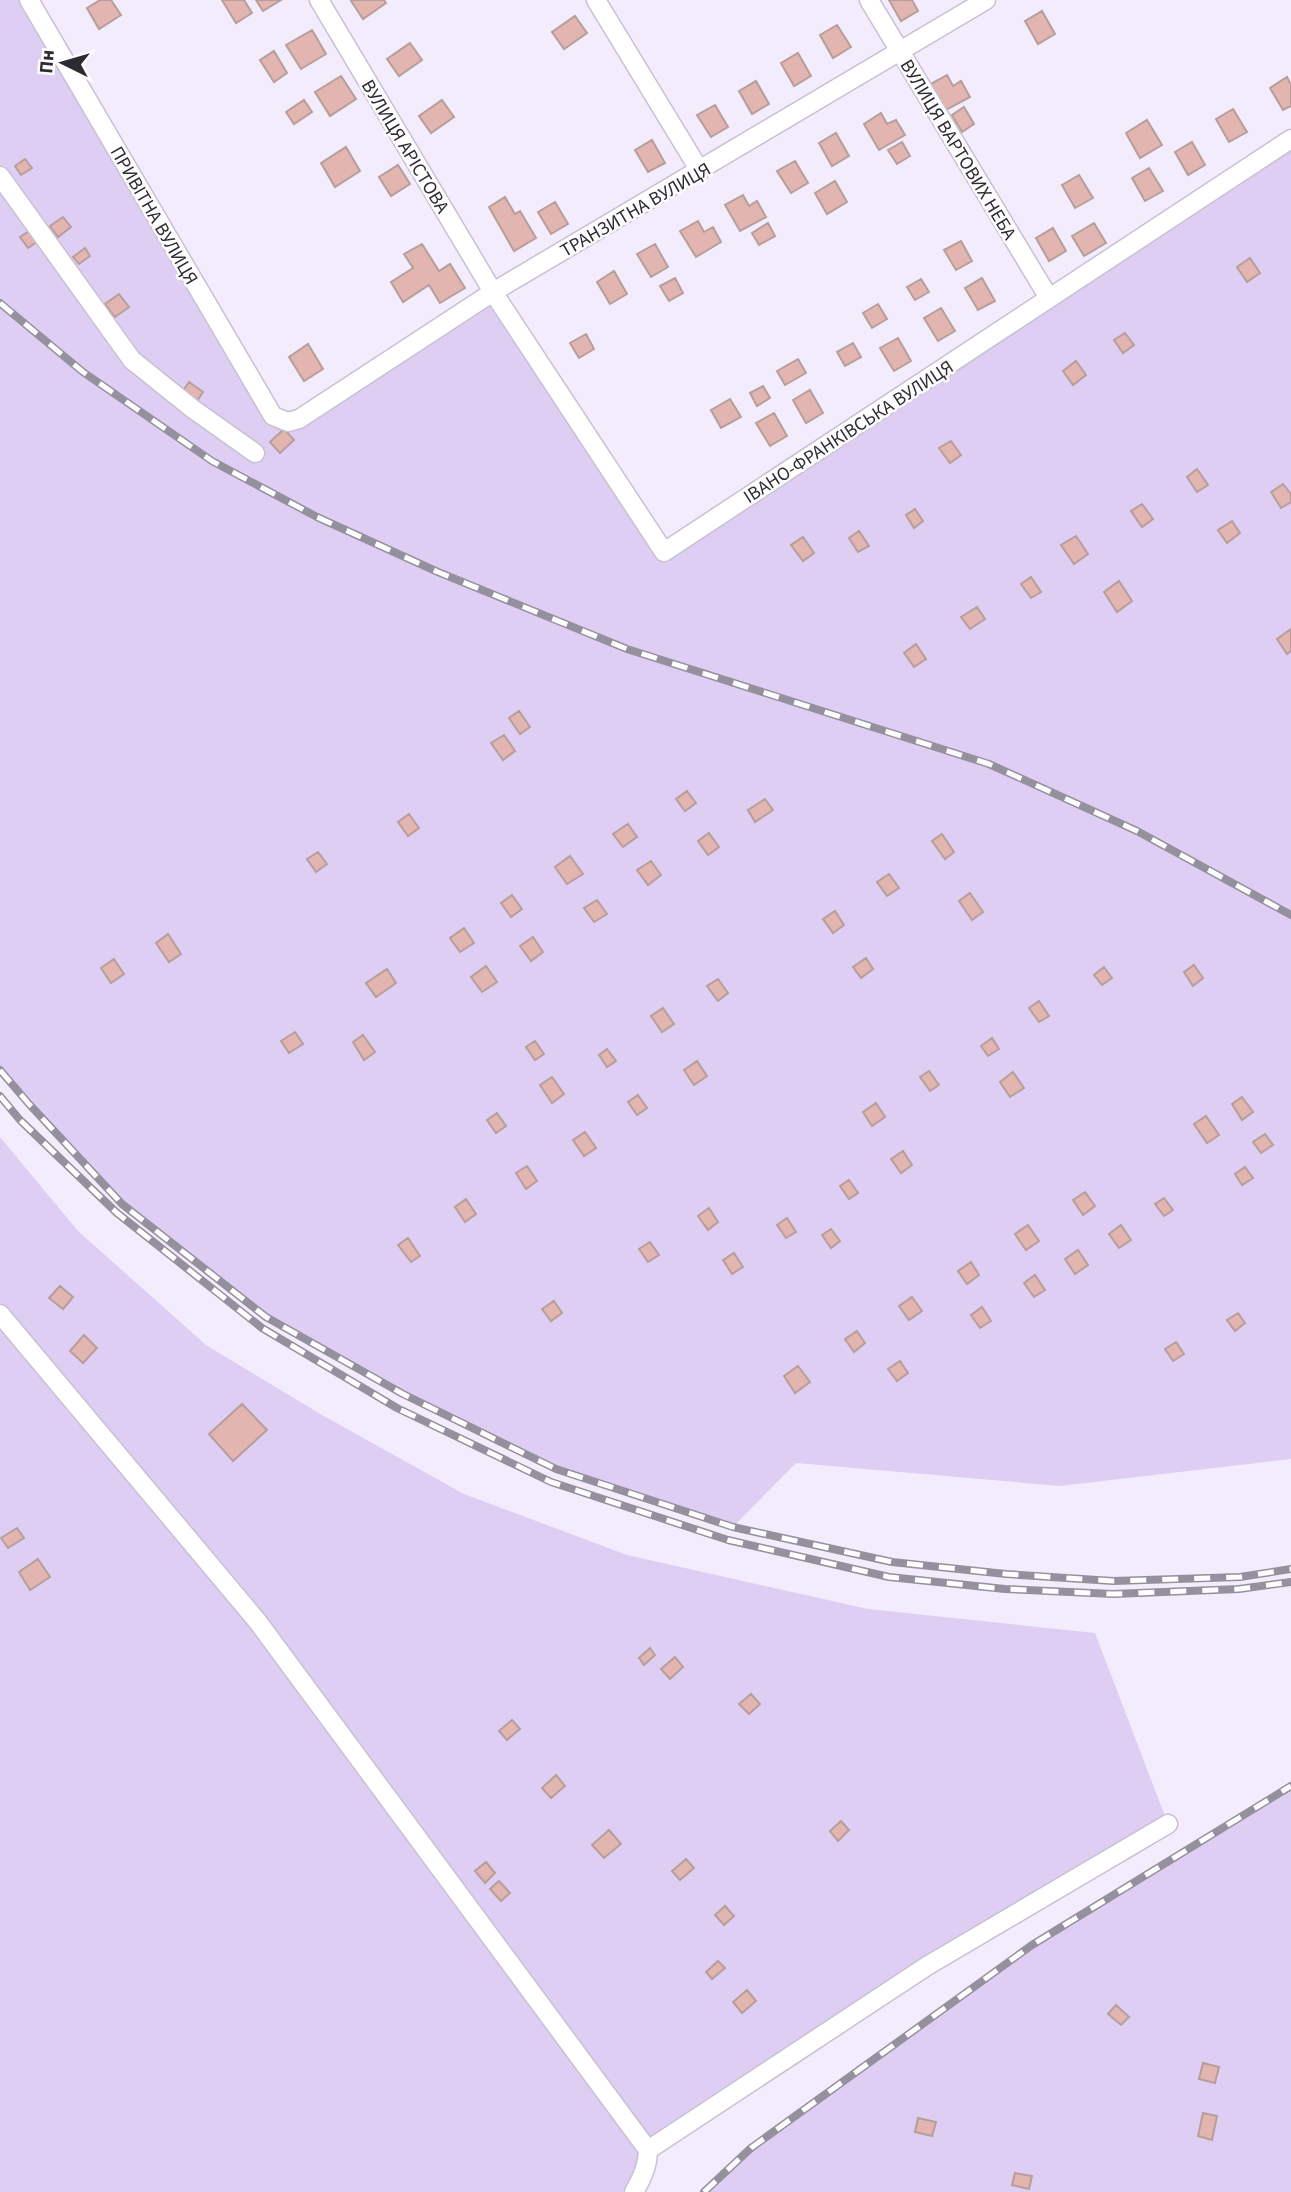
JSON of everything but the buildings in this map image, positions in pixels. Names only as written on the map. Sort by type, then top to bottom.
[{"type":"street","name":"ПРИВІТНА ВУЛИЦЯ","points":[[29,0],[273,416],[288,422]]},
{"type":"street","name":"ВУЛИЦЯ АРІСТОВА","points":[[319,0],[493,292]]},
{"type":"street","points":[[596,0],[700,171]]},
{"type":"street","name":"ВУЛИЦЯ ВАРТОВИХ НЕБА","points":[[869,0],[1049,298]]},
{"type":"street","name":"ТРАНЗИТНА ВУЛИЦЯ","points":[[288,422],[299,419],[493,292],[986,0]]},
{"type":"street","name":"ІВАНО-ФРАНКІВСЬКА ВУЛИЦЯ","points":[[493,292],[664,552],[1291,139]]},
{"type":"street","points":[[0,176],[132,360],[193,409],[255,453]]},
{"type":"street","points":[[0,1314],[258,1622],[648,2150],[644,2174],[634,2192]]},
{"type":"street","points":[[648,2150],[927,1966],[1168,1824]]},
{"type":"shaded area","points":[[0,0],[29,0],[273,416],[288,422],[493,292],[664,552],[1291,139],[1291,1459],[1060,1486],[796,1463],[733,1527],[556,1469],[403,1394],[266,1317],[122,1204],[29,1104],[0,1070]]},
{"type":"shaded area","points":[[0,1137],[78,1231],[206,1345],[322,1415],[464,1494],[627,1555],[868,1609],[1095,1633],[1168,1824],[648,2150],[634,2192],[0,2192]]},
{"type":"shaded area","points":[[1291,1786],[1291,2192],[704,2192],[751,2148],[1032,1945]]},
{"type":"railway","points":[[0,303],[83,372],[212,461],[317,517],[438,572],[627,649],[989,764],[1137,831],[1291,915]]},
{"type":"railway","points":[[0,1070],[122,1204],[266,1317],[403,1394],[556,1469],[733,1527],[892,1562],[1006,1574],[1113,1581],[1240,1577],[1291,1569]]},
{"type":"railway","points":[[0,1096],[20,1120],[117,1213],[262,1328],[397,1408],[551,1482],[728,1540],[889,1577],[1005,1589],[1113,1594],[1239,1589],[1291,1582]]},
{"type":"railway","points":[[704,2192],[751,2148],[1032,1945],[1291,1786]]}]
